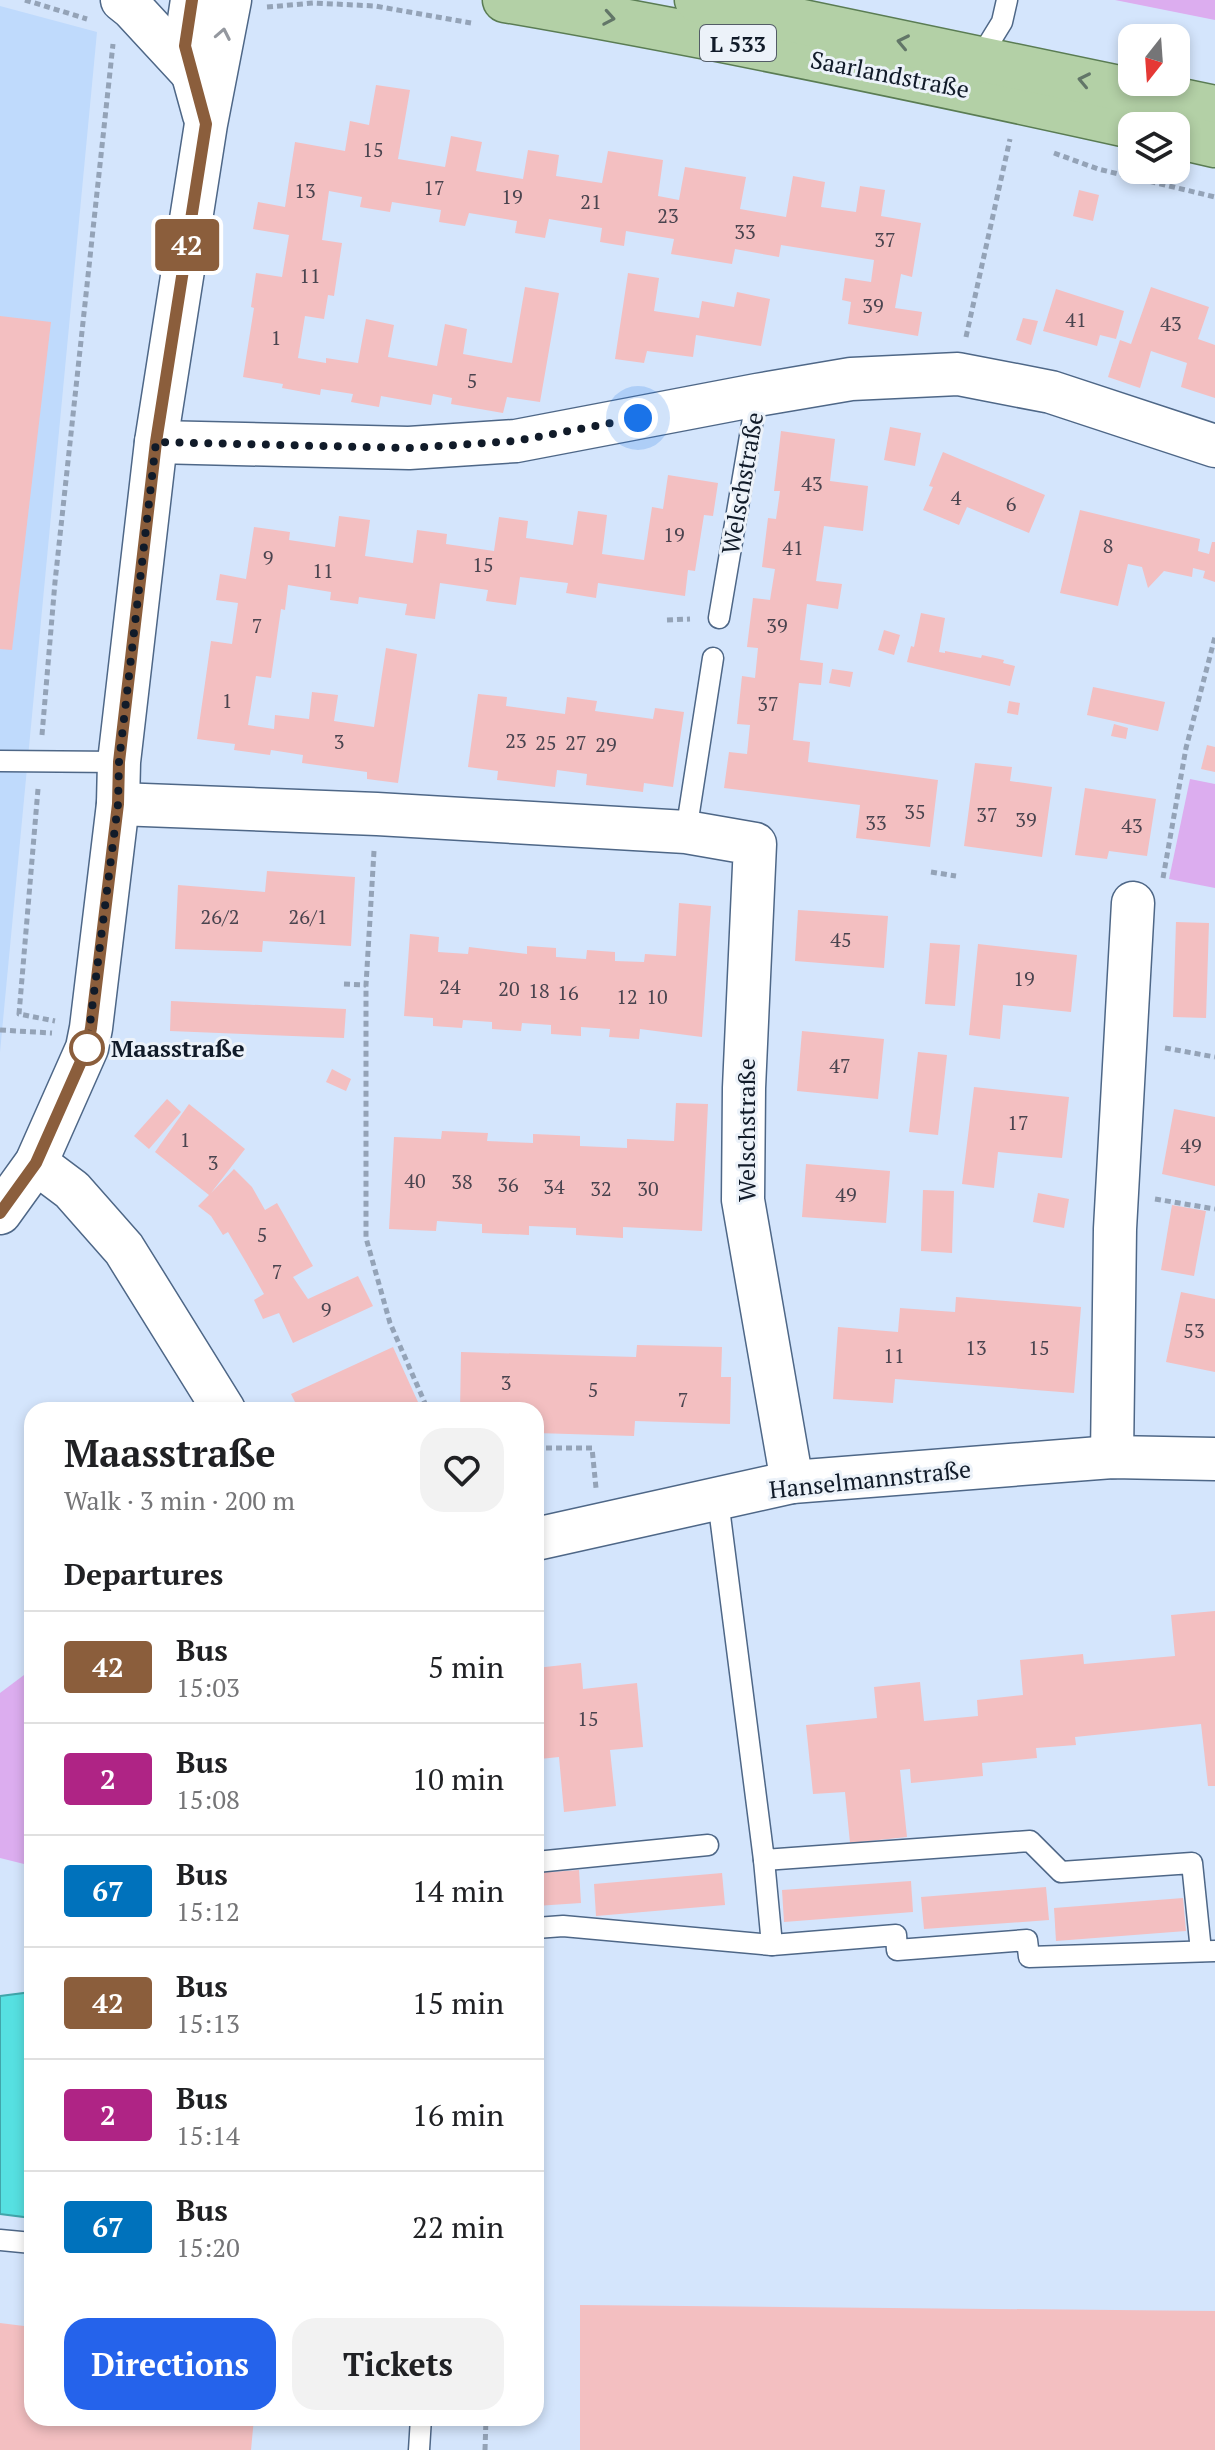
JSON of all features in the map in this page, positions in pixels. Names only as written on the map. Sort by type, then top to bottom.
[{"type":"main road","name":"Saarlandstraße","points":[[505,0],[975,74],[1215,108]]},
{"type":"main road","name":"Saarlandstraße","points":[[697,0],[975,74],[1118,121]]},
{"type":"main road","points":[[1190,139],[1215,145]]},
{"type":"street","points":[[192,0],[185,46],[206,124]]},
{"type":"street","points":[[0,1213],[36,1163],[87,1048],[118,804],[119,762],[156,442],[206,124],[230,0]]},
{"type":"street","points":[[109,18],[132,8],[193,74]]},
{"type":"street","points":[[156,442],[409,448],[516,441],[851,379],[958,374],[1051,392],[1215,446]]},
{"type":"street","name":"Welschstraße","points":[[118,804],[377,814],[686,832],[755,844],[744,1088],[743,1200],[792,1482]]},
{"type":"street","points":[[1112,1457],[1115,1229],[1124,1041],[1147,898]]},
{"type":"street","points":[[36,1163],[72,1190],[124,1249],[219,1402]]},
{"type":"street","name":"Hanselmannstraße","points":[[544,1537],[792,1482],[1112,1457],[1215,1459]]},
{"type":"lane","points":[[975,74],[1002,22],[1007,0]]},
{"type":"lane","name":"Welschstraße","points":[[719,618],[757,395]]},
{"type":"lane","points":[[686,832],[713,658]]},
{"type":"lane","points":[[0,761],[119,762]]},
{"type":"lane","points":[[718,1500],[772,1945]]},
{"type":"lane","points":[[544,1927],[563,1926],[772,1945],[896,1935],[897,1950],[1027,1940],[1029,1957],[1208,1951],[1192,1863],[1061,1872],[1030,1841],[764,1860]]},
{"type":"lane","points":[[544,1861],[708,1845]]},
{"type":"lane","points":[[0,2240],[24,2242]]},
{"type":"lane","points":[[419,2450],[420,2426]]},
{"type":"path","points":[[25,0],[109,18],[56,567],[19,1014],[90,1032]]},
{"type":"path","points":[[958,374],[1010,138]]},
{"type":"path","points":[[1098,169],[1215,197]]},
{"type":"path","points":[[1147,898],[1215,637]]},
{"type":"path","points":[[377,814],[366,985],[366,1238],[390,1323],[425,1402]]},
{"type":"path","points":[[931,872],[956,876]]},
{"type":"path","points":[[344,984],[366,985]]},
{"type":"path","points":[[0,1030],[90,1032]]},
{"type":"path","points":[[1124,1041],[1215,1057]]},
{"type":"path","points":[[1119,1193],[1215,1209]]},
{"type":"path","points":[[544,1448],[592,1448],[599,1525]]},
{"type":"path","points":[[485,2450],[486,2426]]},
{"type":"shaded area","points":[[1115,0],[1215,0],[1215,20]]},
{"type":"shaded area","points":[[0,6],[97,32],[0,1052]]},
{"type":"shaded area","points":[[1190,779],[1215,784],[1215,888],[1169,879]]},
{"type":"shaded area","points":[[24,1675],[24,1864],[0,1858],[0,1693]]},
{"type":"shaded area","points":[[24,1993],[24,2217],[0,2214],[0,1996]]},
{"type":"building","points":[[376,85],[410,90],[398,159],[445,167],[451,136],[482,142],[476,171],[523,179],[528,150],[559,155],[556,176],[602,183],[608,151],[663,160],[658,196],[679,200],[685,167],[746,177],[740,209],[786,217],[793,176],[825,182],[821,207],[856,212],[860,186],[885,190],[881,216],[921,223],[912,277],[901,274],[895,308],[922,312],[918,336],[848,324],[851,302],[842,300],[845,278],[871,282],[874,260],[781,245],[779,257],[735,249],[732,264],[671,254],[674,239],[626,231],[624,246],[600,242],[602,228],[549,219],[545,238],[515,233],[517,221],[469,213],[465,226],[439,222],[441,210],[392,202],[390,212],[360,207],[362,197],[329,191],[322,240],[342,243],[334,296],[328,295],[324,319],[305,316],[298,358],[326,363],[326,358],[358,363],[366,319],[394,325],[388,357],[437,366],[445,324],[467,329],[463,354],[512,363],[525,287],[559,293],[540,402],[507,397],[503,413],[451,404],[452,398],[433,394],[431,405],[381,396],[379,407],[351,402],[353,394],[321,389],[320,395],[243,377],[256,273],[282,277],[289,235],[253,229],[258,202],[285,207],[295,142],[345,151],[350,121],[369,125]]},
{"type":"building","points":[[1079,190],[1099,195],[1093,221],[1073,216]]},
{"type":"building","points":[[628,273],[659,278],[654,311],[699,318],[702,301],[734,307],[737,292],[770,299],[761,346],[696,335],[693,357],[647,351],[644,363],[615,359]]},
{"type":"building","points":[[1151,287],[1209,307],[1198,339],[1215,345],[1215,398],[1181,387],[1187,363],[1151,351],[1140,388],[1108,377],[1120,340],[1131,344]]},
{"type":"building","points":[[1056,289],[1124,311],[1116,339],[1100,335],[1097,346],[1043,331]]},
{"type":"building","points":[[0,316],[51,322],[12,650],[0,649]]},
{"type":"building","points":[[1023,318],[1038,321],[1031,345],[1016,340]]},
{"type":"building","points":[[890,427],[921,433],[915,466],[884,460]]},
{"type":"building","points":[[781,431],[835,439],[830,481],[868,486],[863,531],[824,526],[816,581],[842,584],[838,609],[807,604],[800,660],[823,663],[821,685],[799,683],[793,740],[810,742],[808,762],[938,780],[930,847],[856,838],[860,805],[724,788],[729,752],[747,754],[750,725],[737,724],[742,676],[755,678],[758,648],[747,647],[753,598],[770,600],[775,569],[762,567],[768,518],[776,519],[780,491],[774,491]]},
{"type":"building","points":[[943,452],[1045,495],[1029,533],[967,507],[959,525],[923,510]]},
{"type":"building","points":[[668,475],[718,483],[713,516],[704,515],[695,571],[688,570],[685,596],[598,583],[596,598],[566,593],[568,583],[520,577],[516,605],[486,601],[488,590],[440,583],[435,619],[405,615],[407,604],[359,597],[358,604],[330,600],[331,592],[288,585],[285,610],[281,609],[271,678],[256,676],[248,725],[274,729],[275,715],[309,719],[312,692],[338,695],[334,721],[374,727],[386,648],[417,654],[398,783],[367,779],[367,772],[302,763],[303,755],[271,750],[270,755],[234,750],[235,744],[197,739],[211,641],[232,644],[238,603],[216,600],[220,574],[246,579],[254,527],[290,532],[289,540],[335,547],[339,516],[370,520],[365,556],[413,563],[417,530],[447,534],[446,544],[494,551],[499,517],[528,521],[526,538],[573,545],[578,511],[607,515],[602,554],[644,560],[652,507],[663,509]]},
{"type":"building","points":[[1080,510],[1200,539],[1198,551],[1209,554],[1212,542],[1215,542],[1215,582],[1203,578],[1205,571],[1193,568],[1192,577],[1164,571],[1148,588],[1142,567],[1128,564],[1118,606],[1060,593]]},
{"type":"building","points":[[921,613],[945,618],[939,652],[1004,660],[1003,663],[1015,666],[1010,686],[907,662],[911,646],[914,647]]},
{"type":"building","points":[[884,630],[900,635],[894,655],[878,650]]},
{"type":"building","points":[[832,669],[853,672],[850,687],[829,683]]},
{"type":"building","points":[[1093,687],[1165,702],[1158,731],[1087,715]]},
{"type":"building","points":[[478,694],[507,697],[506,706],[565,714],[567,697],[597,701],[595,711],[653,719],[655,708],[684,712],[673,787],[644,783],[643,792],[586,785],[587,774],[557,770],[555,787],[497,780],[498,771],[468,767]]},
{"type":"building","points":[[1009,701],[1020,703],[1018,715],[1007,713]]},
{"type":"building","points":[[1114,724],[1128,728],[1126,739],[1111,736]]},
{"type":"building","points":[[1207,745],[1215,747],[1215,772],[1201,769]]},
{"type":"building","points":[[975,763],[1012,767],[1010,781],[1052,787],[1042,857],[964,846]]},
{"type":"building","points":[[1085,788],[1156,799],[1147,856],[1109,851],[1107,859],[1075,855]]},
{"type":"building","points":[[267,871],[355,877],[351,946],[263,941],[262,952],[175,949],[178,885],[265,892]]},
{"type":"building","points":[[679,903],[711,906],[702,1037],[640,1029],[639,1039],[609,1037],[610,1029],[581,1027],[581,1036],[551,1034],[551,1025],[522,1023],[521,1031],[492,1029],[492,1022],[463,1020],[462,1028],[433,1026],[433,1018],[404,1016],[410,934],[439,937],[438,952],[468,954],[469,947],[527,954],[527,946],[556,948],[556,957],[586,959],[587,950],[615,952],[615,961],[644,962],[645,954],[676,956]]},
{"type":"building","points":[[798,910],[888,916],[884,968],[795,961]]},
{"type":"building","points":[[1176,922],[1209,923],[1206,1018],[1173,1017]]},
{"type":"building","points":[[930,943],[960,945],[955,1006],[925,1004]]},
{"type":"building","points":[[978,944],[1077,955],[1071,1012],[1003,1005],[1000,1039],[969,1035]]},
{"type":"building","points":[[171,1001],[346,1009],[344,1038],[170,1031]]},
{"type":"building","points":[[802,1031],[884,1039],[878,1099],[797,1091]]},
{"type":"building","points":[[918,1052],[947,1055],[938,1135],[909,1132]]},
{"type":"building","points":[[332,1069],[351,1079],[346,1091],[326,1082]]},
{"type":"building","points":[[974,1087],[1069,1097],[1062,1158],[998,1152],[994,1188],[962,1184]]},
{"type":"building","points":[[167,1099],[181,1112],[149,1149],[134,1136]]},
{"type":"building","points":[[676,1103],[708,1104],[702,1231],[623,1227],[623,1238],[576,1235],[576,1228],[529,1226],[529,1235],[482,1233],[482,1224],[437,1221],[436,1231],[389,1229],[394,1137],[441,1139],[442,1131],[488,1133],[487,1141],[533,1143],[533,1134],[580,1136],[580,1146],[627,1148],[627,1139],[674,1141]]},
{"type":"building","points":[[189,1104],[245,1149],[211,1193],[234,1169],[252,1187],[265,1210],[277,1203],[313,1266],[293,1277],[308,1299],[358,1276],[373,1306],[293,1343],[279,1313],[263,1319],[254,1300],[264,1294],[247,1264],[228,1232],[223,1235],[211,1216],[198,1206],[209,1195],[155,1152]]},
{"type":"building","points":[[1174,1109],[1215,1117],[1215,1186],[1162,1174]]},
{"type":"building","points":[[806,1164],[890,1171],[886,1223],[802,1217]]},
{"type":"building","points":[[923,1190],[954,1191],[952,1253],[921,1251]]},
{"type":"building","points":[[1038,1193],[1069,1199],[1064,1228],[1033,1222]]},
{"type":"building","points":[[1172,1205],[1206,1211],[1194,1276],[1161,1270]]},
{"type":"building","points":[[1181,1292],[1215,1299],[1215,1372],[1166,1362]]},
{"type":"building","points":[[956,1297],[1081,1307],[1074,1393],[895,1379],[893,1403],[833,1399],[838,1327],[898,1332],[900,1308],[955,1312]]},
{"type":"building","points":[[637,1345],[722,1347],[721,1377],[731,1377],[730,1424],[635,1421],[634,1436],[544,1433],[544,1402],[460,1402],[461,1352],[636,1357]]},
{"type":"building","points":[[393,1347],[418,1402],[295,1402],[291,1394]]},
{"type":"building","points":[[1215,1611],[1215,1786],[1208,1786],[1201,1724],[1075,1737],[1076,1745],[1036,1748],[1037,1758],[982,1763],[983,1776],[911,1783],[910,1769],[900,1770],[907,1837],[850,1843],[845,1792],[813,1794],[806,1725],[877,1718],[874,1687],[920,1682],[924,1721],[978,1716],[977,1700],[1023,1695],[1020,1660],[1083,1654],[1084,1664],[1175,1656],[1171,1615]]},
{"type":"building","points":[[581,1663],[583,1689],[637,1683],[643,1747],[610,1750],[616,1806],[564,1812],[559,1757],[544,1759],[544,1667]]},
{"type":"building","points":[[579,1870],[581,1903],[544,1905],[544,1872]]},
{"type":"building","points":[[722,1873],[725,1905],[596,1916],[594,1884]]},
{"type":"building","points":[[911,1881],[913,1912],[784,1922],[782,1890]]},
{"type":"building","points":[[1046,1887],[1049,1920],[924,1929],[921,1897]]},
{"type":"building","points":[[1183,1898],[1186,1931],[1056,1941],[1054,1908]]},
{"type":"building","points":[[580,2305],[1215,2311],[1215,2450],[580,2450]]},
{"type":"building","points":[[0,2323],[24,2326],[24,2426],[253,2426],[251,2450],[0,2450]]},
{"type":"bus line","name":"42","points":[[0,1213],[36,1163],[87,1048],[91,1028],[156,442],[206,124],[185,46],[192,0]]},
{"type":"place","name":"Maasstraße","points":[[87,1048]]},
{"type":"route","points":[[87,1048],[118,804],[119,762],[156,442],[409,448],[516,441],[638,418]]}]
